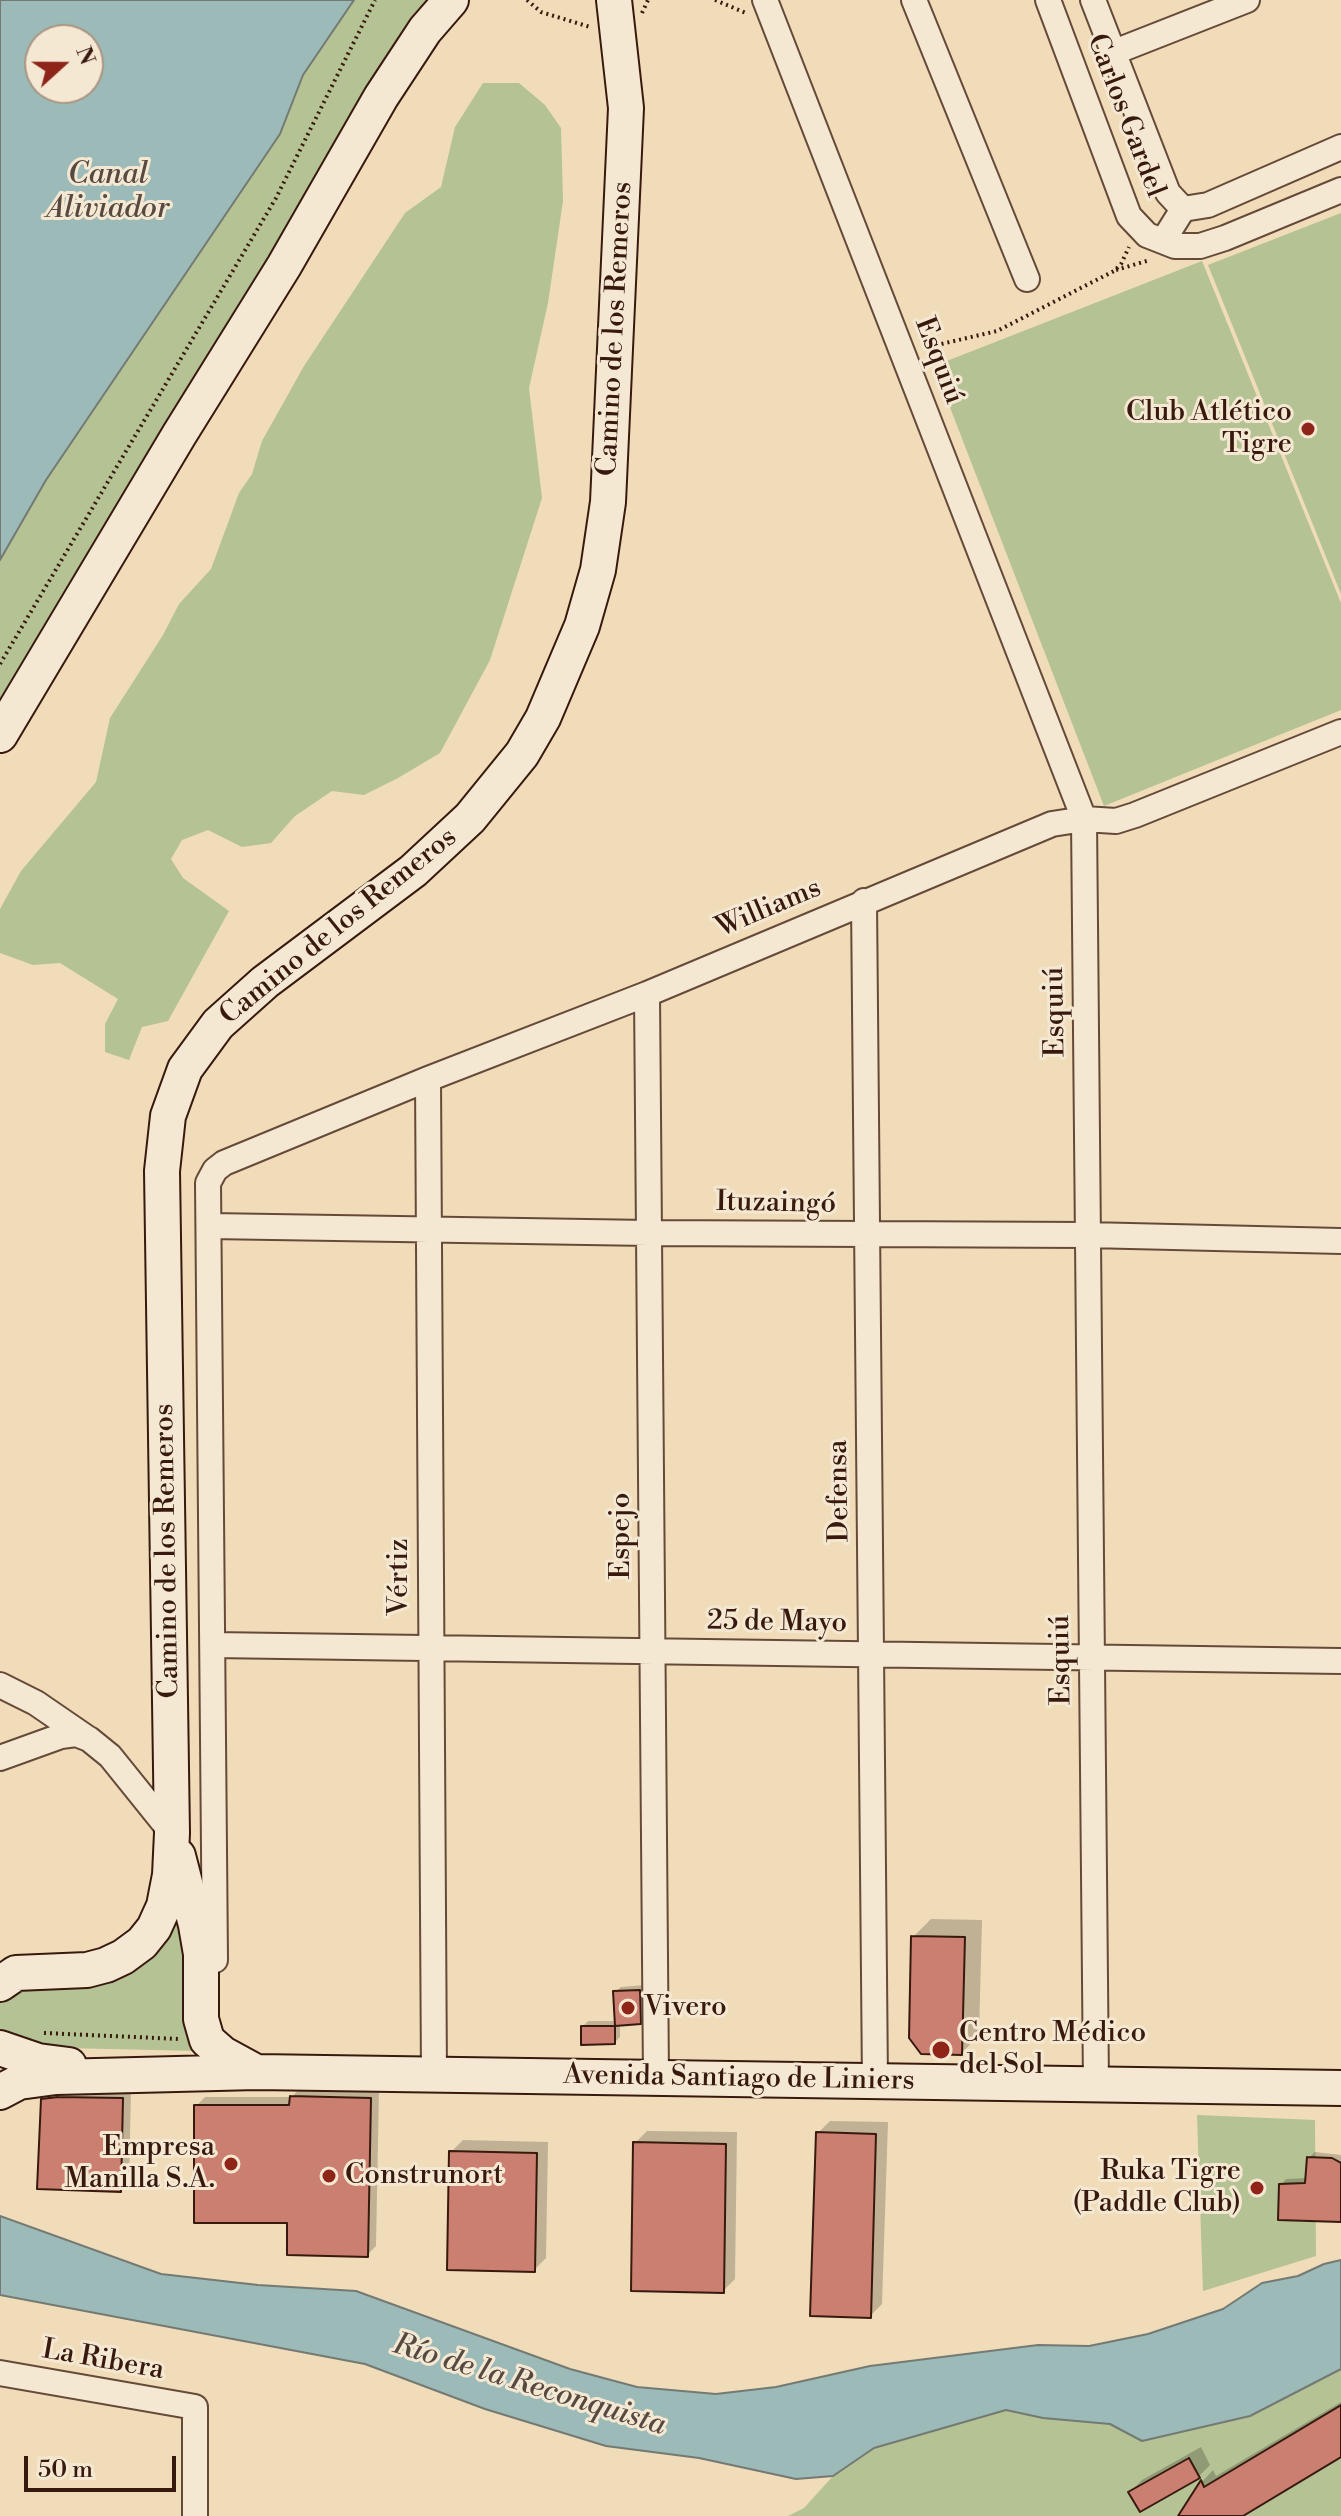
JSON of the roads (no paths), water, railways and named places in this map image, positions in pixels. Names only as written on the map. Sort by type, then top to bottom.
[{"type":"main road","points":[[0,735],[284,266],[381,97],[425,30],[451,0]]},
{"type":"main road","name":"Camino de los Remeros","points":[[0,1984],[16,1973],[87,1970],[123,1957],[142,1943],[154,1928],[164,1906],[170,1875],[172,1833],[162,1171],[168,1116],[185,1069],[218,1024],[265,982],[413,871],[470,818],[522,754],[543,718],[577,639],[598,570],[608,502],[626,108],[614,0]]},
{"type":"main road","name":"Camino de los Remeros","points":[[172,1833],[201,1954],[201,2019],[207,2040],[223,2054],[257,2072]]},
{"type":"main road","points":[[0,2050],[0,2086]]},
{"type":"main road","name":"Avenida Santiago de Liniers","points":[[0,2050],[38,2061],[137,2074]]},
{"type":"main road","name":"Avenida Santiago de Liniers","points":[[0,2092],[19,2082],[56,2077],[257,2072],[1341,2088]]},
{"type":"street","name":"Esquiú","points":[[765,0],[1084,819],[1096,2084]]},
{"type":"street","points":[[914,0],[1027,279]]},
{"type":"street","name":"Carlos Gardel","points":[[1048,0],[1129,216],[1153,236]]},
{"type":"street","name":"Carlos Gardel","points":[[1093,0],[1168,193],[1183,209]]},
{"type":"street","points":[[1112,53],[1247,0]]},
{"type":"street","points":[[1341,147],[1208,205],[1183,209],[1153,236],[1175,246],[1200,246],[1341,190]]},
{"type":"street","name":"Williams","points":[[210,1226],[208,1183],[215,1170],[224,1163],[647,994],[1052,824],[1084,819],[1116,821],[1135,815],[1341,732]]},
{"type":"street","name":"Defensa","points":[[864,901],[875,2081]]},
{"type":"street","name":"Espejo","points":[[647,994],[656,2078]]},
{"type":"street","name":"Vértiz","points":[[428,1079],[434,2075]]},
{"type":"street","points":[[210,1226],[215,1960]]},
{"type":"street","name":"Ituzaingó","points":[[210,1226],[649,1233],[1088,1235],[1341,1241]]},
{"type":"street","name":"25 de Mayo","points":[[213,1645],[1341,1661]]},
{"type":"street","points":[[0,1685],[36,1703],[110,1756],[172,1833]]},
{"type":"street","points":[[0,1758],[61,1736],[76,1734],[89,1739]]},
{"type":"street","name":"La Ribera","points":[[0,2373],[195,2407],[195,2516]]},
{"type":"water","name":"Canal Aliviador","points":[[0,0],[354,0],[303,75],[280,134],[46,480],[0,560]]},
{"type":"water","name":"Río de la Reconquista","points":[[0,2216],[161,2274],[258,2285],[356,2291],[570,2369],[637,2387],[716,2394],[776,2387],[870,2366],[1038,2345],[1089,2346],[1148,2334],[1223,2309],[1262,2283],[1298,2276],[1341,2260],[1341,2369],[1250,2416],[1142,2441],[1110,2424],[1043,2418],[1006,2410],[874,2448],[833,2476],[796,2479],[699,2458],[606,2446],[485,2409],[365,2364],[0,2295]]},
{"type":"place","name":"Club Atlético Tigre","points":[[1308,429]]},
{"type":"place","name":"Vivero","points":[[628,2008]]},
{"type":"place","name":"Centro Médico del Sol","points":[[941,2050]]},
{"type":"place","name":"Empresa Manilla S.A.","points":[[231,2164]]},
{"type":"place","name":"Construnort","points":[[329,2176]]},
{"type":"place","name":"Ruka Tigre (Paddle Club)","points":[[1257,2188]]}]
